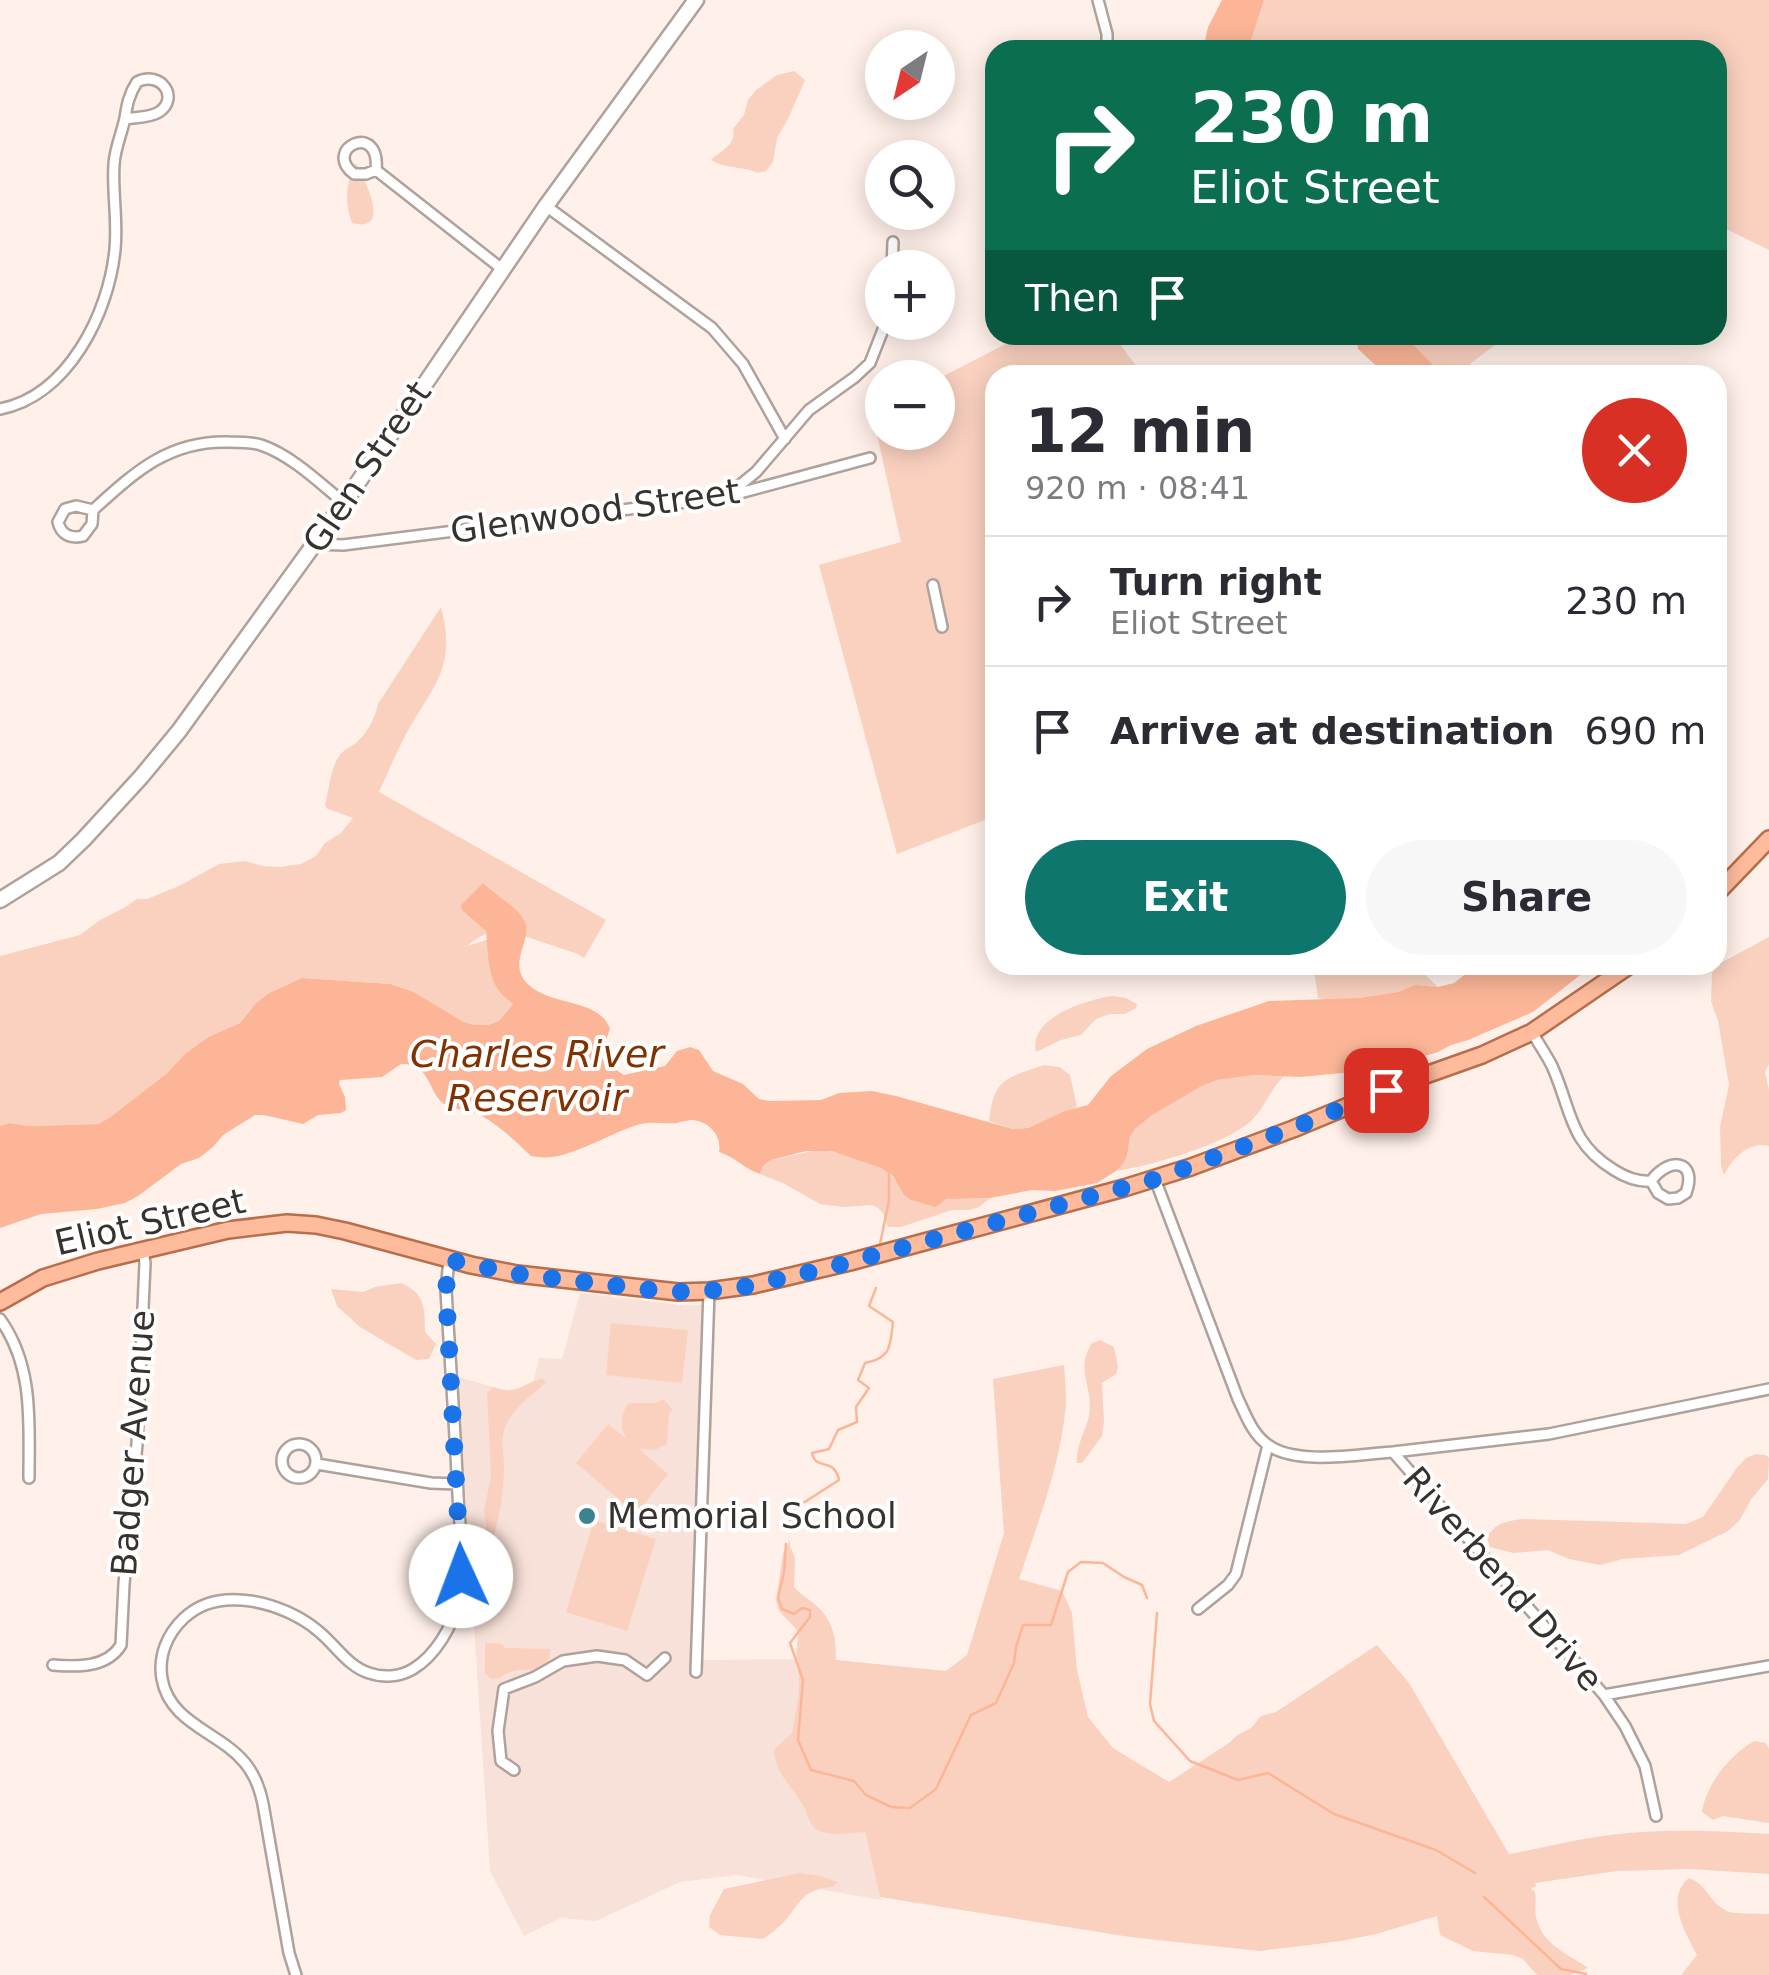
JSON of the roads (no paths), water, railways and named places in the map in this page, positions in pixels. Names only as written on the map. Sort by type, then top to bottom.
[{"type":"main road","points":[[1727,882],[1769,838]]},
{"type":"main road","name":"Eliot Street","points":[[0,1302],[43,1278],[98,1261],[228,1230],[287,1223],[331,1228],[500,1272],[661,1291],[739,1288],[828,1268],[1156,1179],[1482,1055],[1532,1032],[1615,975]]},
{"type":"street","name":"Glen Street","points":[[0,900],[59,862],[142,778],[224,673],[546,206],[696,0]]},
{"type":"street","points":[[1098,0],[1106,40]]},
{"type":"street","points":[[0,409],[30,400],[48,388],[67,368],[92,327],[110,280],[115,252],[114,162],[124,119],[131,91],[136,82],[148,76],[159,80],[168,98],[164,108],[154,115],[124,119]]},
{"type":"street","points":[[376,170],[502,269]]},
{"type":"street","points":[[546,206],[712,328],[743,364],[786,439]]},
{"type":"street","points":[[892,242],[892,250]]},
{"type":"street","points":[[725,497],[756,472],[809,410],[870,363],[879,340]]},
{"type":"street","points":[[94,510],[132,476],[167,453],[211,442],[247,442],[273,450],[344,503]]},
{"type":"street","name":"Glenwood Street","points":[[316,544],[344,545],[725,497],[870,458]]},
{"type":"street","points":[[933,585],[942,627]]},
{"type":"street","points":[[1532,1032],[1551,1065],[1580,1141],[1593,1155],[1618,1173],[1643,1182],[1651,1181],[1673,1163],[1689,1174],[1690,1184],[1686,1193],[1668,1199],[1658,1193],[1651,1181]]},
{"type":"street","points":[[1156,1179],[1238,1399],[1249,1423],[1268,1446],[1236,1574],[1198,1609]]},
{"type":"street","name":"Badger Avenue","points":[[53,1664],[71,1666],[106,1660],[118,1650],[122,1635],[138,1426],[143,1250]]},
{"type":"street","points":[[296,1975],[257,1782],[240,1756],[185,1718],[170,1702],[162,1679],[164,1648],[174,1629],[190,1612],[217,1602],[246,1601],[278,1608],[299,1618],[367,1673],[394,1676],[412,1670],[442,1639],[458,1599],[462,1564],[446,1290],[449,1260]]},
{"type":"street","points":[[696,1672],[710,1291]]},
{"type":"street","points":[[0,1319],[18,1349],[26,1378],[29,1478]]},
{"type":"street","points":[[1393,1452],[1549,1434],[1769,1389]]},
{"type":"street","name":"Riverbend Drive","points":[[1268,1446],[1294,1455],[1325,1457],[1393,1452],[1604,1695],[1645,1766],[1656,1816]]},
{"type":"street","points":[[316,1464],[458,1484]]},
{"type":"street","points":[[514,1770],[501,1761],[498,1730],[504,1689],[535,1678],[562,1661],[597,1656],[625,1660],[647,1675],[664,1658]]},
{"type":"street","points":[[1604,1695],[1769,1666]]},
{"type":"water","points":[[1222,0],[1264,0],[1251,40],[1205,40]]},
{"type":"water","points":[[1357,345],[1414,345],[1433,365],[1375,365]]},
{"type":"water","name":"Charles River Reservoir","points":[[483,883],[516,910],[526,927],[520,960],[523,978],[540,992],[586,1007],[605,1019],[610,1029],[601,1054],[604,1062],[624,1075],[665,1066],[677,1051],[690,1047],[699,1050],[713,1071],[743,1084],[759,1099],[821,1100],[839,1093],[872,1091],[1013,1129],[1028,1128],[1088,1105],[1111,1076],[1147,1049],[1196,1026],[1269,1001],[1359,998],[1415,985],[1438,987],[1454,983],[1464,975],[1580,975],[1533,1012],[1407,1061],[1385,1059],[1352,1072],[1217,1080],[1135,1129],[1127,1156],[1116,1171],[1097,1183],[1055,1191],[946,1199],[936,1207],[911,1200],[893,1176],[881,1168],[832,1151],[806,1151],[771,1160],[760,1174],[719,1152],[714,1131],[693,1120],[642,1124],[562,1155],[531,1156],[482,1116],[444,1104],[418,1068],[401,1064],[382,1077],[340,1080],[346,1110],[341,1113],[318,1115],[303,1124],[255,1115],[223,1135],[199,1158],[181,1164],[125,1203],[41,1214],[0,1228],[0,1126],[98,1124],[208,1037],[240,1023],[269,993],[302,978],[391,984],[414,992],[464,1022],[488,1025],[499,1021],[513,1004],[501,994],[493,979],[486,931],[461,905]]},
{"type":"waterway","points":[[880,1244],[889,1201],[889,1172]]},
{"type":"waterway","points":[[788,1525],[797,1507],[839,1480],[833,1468],[817,1462],[812,1453],[829,1449],[838,1430],[857,1422],[856,1407],[869,1388],[858,1380],[865,1363],[880,1358],[888,1349],[893,1322],[869,1306],[876,1288]]},
{"type":"waterway","points":[[786,1544],[778,1598],[782,1609],[794,1614],[802,1608],[810,1610],[810,1617],[790,1643],[803,1680],[798,1740],[811,1770],[854,1781],[866,1795],[891,1807],[910,1808],[936,1789],[971,1715],[996,1703],[1014,1663],[1023,1625],[1051,1625],[1068,1572],[1081,1562],[1103,1563],[1142,1585],[1147,1598]]},
{"type":"waterway","points":[[1157,1613],[1150,1704],[1154,1721],[1190,1761],[1238,1780],[1268,1773],[1334,1814],[1436,1850],[1475,1873]]},
{"type":"waterway","points":[[1484,1897],[1561,1969],[1586,1974]]},
{"type":"place","name":"Memorial School","points":[[587,1516]]}]
